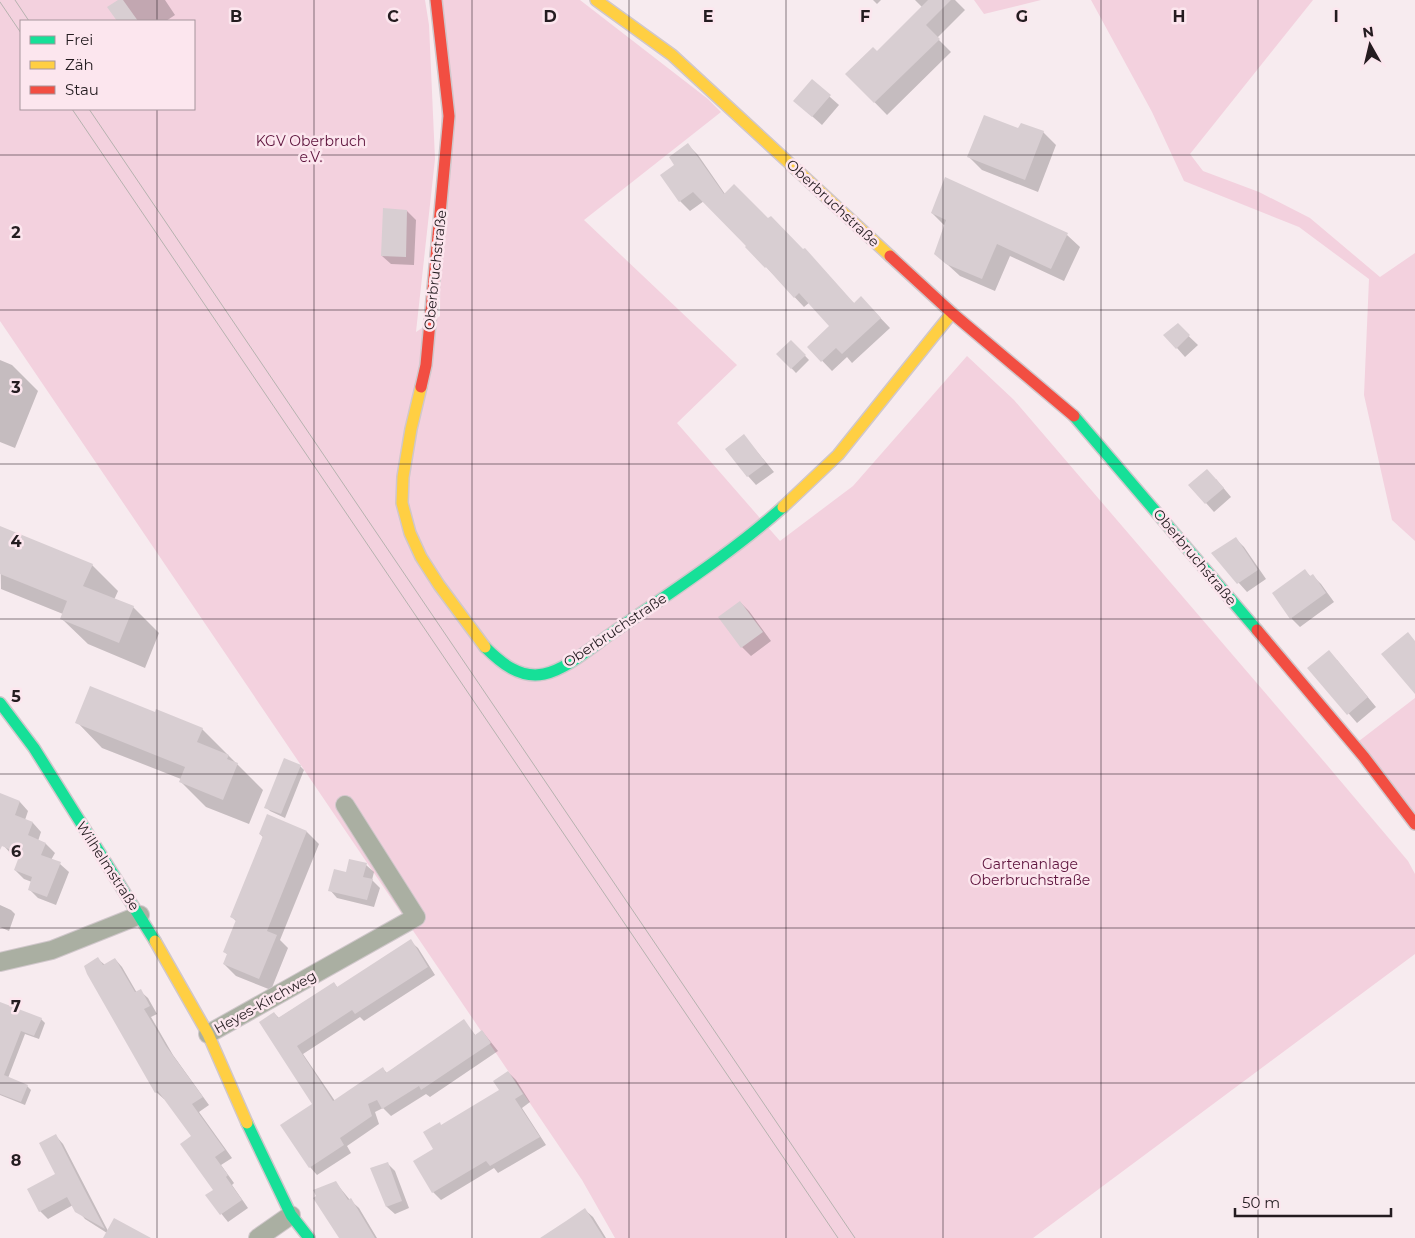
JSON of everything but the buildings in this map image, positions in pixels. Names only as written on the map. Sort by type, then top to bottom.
[{"type":"street","name":"Oberbruchstraße","points":[[436,0],[449,116],[426,364],[410,429],[403,477],[402,503],[410,533],[421,557],[480,642],[502,664],[523,674],[544,674],[567,664],[688,580],[774,516],[838,455],[952,313]]},
{"type":"street","name":"Oberbruchstraße","points":[[596,0],[672,55],[952,313],[1079,420],[1364,757],[1415,824]]},
{"type":"street","name":"Wilhelmstraße","points":[[0,703],[34,748],[140,915],[208,1034]]},
{"type":"street","name":"Heyes-Kirchweg","points":[[309,1238],[291,1214],[252,1135],[208,1034],[416,917],[345,805]]},
{"type":"street","points":[[0,962],[52,950],[140,915]]},
{"type":"street","points":[[258,1238],[291,1214]]},
{"type":"green space","points":[[0,0],[425,0],[429,25],[435,159],[416,332],[440,316],[442,0],[580,0],[708,99],[721,112],[584,220],[737,365],[677,423],[780,541],[853,486],[967,356],[1014,400],[1327,765],[1408,861],[1415,874],[1415,954],[1033,1238],[615,1238],[582,1180],[0,321]]},
{"type":"green space","points":[[974,0],[1041,0],[984,14]]},
{"type":"green space","points":[[1091,0],[1313,0],[1190,154],[1203,171],[1259,192],[1310,218],[1380,277],[1415,253],[1415,541],[1392,520],[1364,395],[1369,279],[1299,227],[1184,181],[1152,112]]},
{"type":"green space","points":[[1415,698],[1415,813],[1359,741]]},
{"type":"tram line","points":[[15,0],[28,20]]},
{"type":"tram line","points":[[0,2],[20,32]]},
{"type":"tram line","points":[[73,110],[838,1238]]},
{"type":"tram line","points":[[90,110],[855,1238]]},
{"type":"traffic: fast","points":[[1074,416],[1257,630]]},
{"type":"traffic: fast","points":[[485,647],[504,664],[519,672],[535,675],[544,674],[562,667],[581,656],[744,540],[783,507]]},
{"type":"traffic: fast","points":[[0,703],[34,748],[155,941]]},
{"type":"traffic: fast","points":[[247,1123],[291,1215],[309,1238]]},
{"type":"traffic: slow","points":[[596,0],[672,55],[890,256]]},
{"type":"traffic: slow","points":[[783,507],[838,455],[952,313]]},
{"type":"traffic: slow","points":[[421,387],[411,429],[403,477],[402,503],[410,533],[421,557],[439,585],[485,647]]},
{"type":"traffic: slow","points":[[155,941],[208,1034],[247,1123]]},
{"type":"traffic: jam","points":[[421,387],[426,365],[449,116],[436,0]]},
{"type":"traffic: jam","points":[[890,256],[952,313],[1074,416]]},
{"type":"traffic: jam","points":[[1257,630],[1364,757],[1415,824]]},
{"type":"park label","name":"KGV Oberbruch e.V.","points":[[311,150]]},
{"type":"park label","name":"Gartenanlage Oberbruchstraße","points":[[1030,872]]}]
